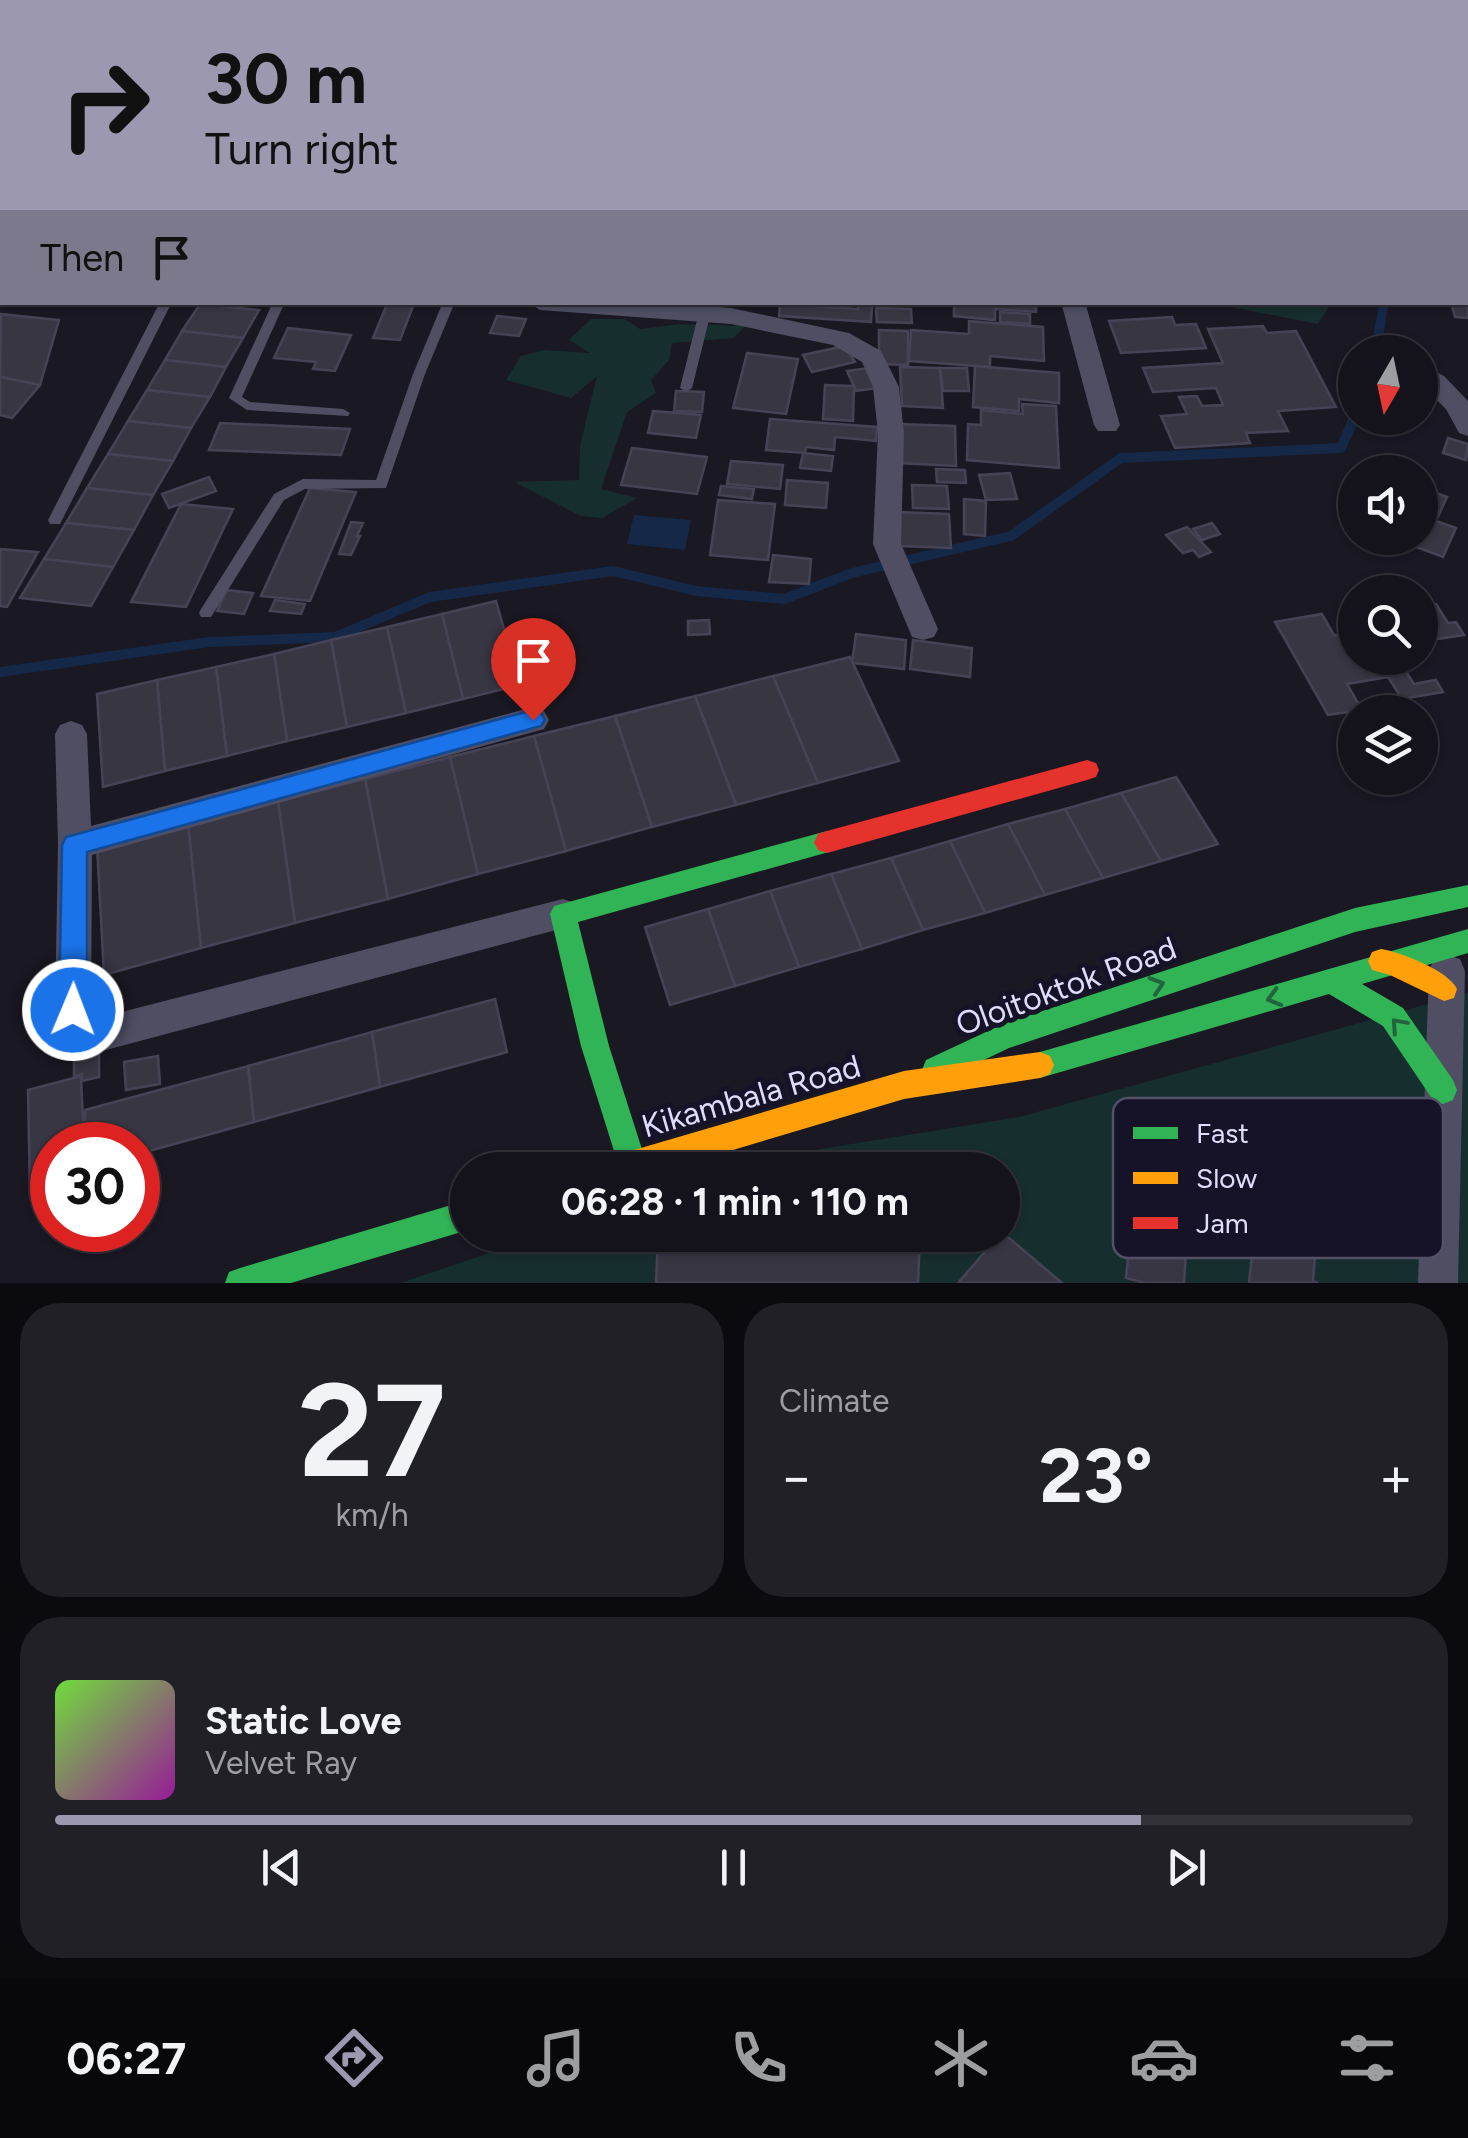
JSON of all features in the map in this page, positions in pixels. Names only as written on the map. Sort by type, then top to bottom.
[{"type":"main road","points":[[620,1152],[563,914],[1086,770]]},
{"type":"main road","name":"Oloitoktok Road","points":[[904,1085],[1003,1037],[1355,920],[1462,897]]},
{"type":"main road","name":"Oloitoktok Road","points":[[904,1085],[1017,1070],[1460,944]]},
{"type":"main road","points":[[1262,952],[1336,952],[1394,963],[1444,990]]},
{"type":"main road","points":[[1332,981],[1393,1017],[1442,1090]]},
{"type":"main road","name":"Kikambala Road","points":[[678,1152],[904,1085]]},
{"type":"main road","points":[[240,1283],[450,1220]]},
{"type":"street","points":[[640,305],[706,307],[840,339],[872,357],[886,387],[891,432],[887,544],[923,629]]},
{"type":"street","points":[[1074,305],[1107,424]]},
{"type":"street","points":[[1438,385],[1466,417],[1468,427]]},
{"type":"street","points":[[75,845],[533,720]]},
{"type":"street","points":[[70,734],[75,845],[73,1010],[82,1027],[106,1033],[563,914]]},
{"type":"street","points":[[1442,1098],[1444,990],[1460,944],[1462,897]]},
{"type":"street","points":[[1438,1283],[1439,1258]]},
{"type":"lane","points":[[55,520],[164,305]]},
{"type":"lane","points":[[278,305],[236,398],[247,406],[343,412]]},
{"type":"lane","points":[[206,614],[279,497],[303,484],[381,485],[448,305]]},
{"type":"lane","points":[[686,388],[706,307]]},
{"type":"green space","points":[[1221,305],[1330,305],[1318,324]]},
{"type":"green space","points":[[591,319],[625,319],[640,329],[681,324],[745,326],[734,338],[672,343],[669,360],[651,380],[656,393],[627,412],[601,489],[637,498],[602,518],[581,516],[514,482],[579,480],[580,446],[597,376],[571,398],[506,380],[521,356],[544,350],[590,353],[569,340]]},
{"type":"green space","points":[[1468,993],[1468,1283],[400,1283],[492,1252],[1020,1252],[1020,1152],[802,1152],[1019,1117]]},
{"type":"water","points":[[634,515],[691,520],[685,550],[627,544]]},
{"type":"building","points":[[199,305],[259,310],[243,338],[182,331]]},
{"type":"building","points":[[387,305],[413,306],[400,340],[373,338]]},
{"type":"building","points":[[780,305],[858,309],[872,306],[871,322],[779,316]]},
{"type":"building","points":[[954,305],[1036,305],[1036,312],[995,309],[995,320],[954,316]]},
{"type":"building","points":[[1452,305],[1468,305],[1468,318],[1455,317]]},
{"type":"building","points":[[876,308],[911,309],[912,323],[877,322]]},
{"type":"building","points":[[1000,312],[1030,314],[1030,324],[1000,322]]},
{"type":"building","points":[[1,314],[59,320],[40,385],[0,377]]},
{"type":"building","points":[[497,316],[526,319],[519,336],[490,333]]},
{"type":"building","points":[[1172,317],[1175,325],[1196,324],[1206,348],[1121,353],[1109,321]]},
{"type":"building","points":[[969,321],[1043,327],[1044,361],[990,356],[990,367],[909,361],[911,330],[969,334]]},
{"type":"building","points":[[1263,326],[1267,333],[1296,331],[1336,407],[1278,411],[1288,431],[1246,433],[1250,443],[1175,448],[1161,416],[1187,414],[1179,397],[1197,396],[1202,406],[1223,405],[1216,388],[1153,392],[1143,368],[1223,363],[1208,329]]},
{"type":"building","points":[[288,328],[351,335],[335,371],[313,369],[316,362],[274,358]]},
{"type":"building","points":[[879,330],[908,331],[908,365],[879,364]]},
{"type":"building","points":[[182,331],[243,338],[226,367],[165,360]]},
{"type":"building","points":[[845,346],[855,362],[812,372],[803,355]]},
{"type":"building","points":[[747,353],[798,359],[786,414],[733,408]]},
{"type":"building","points":[[165,360],[226,367],[210,397],[147,390]]},
{"type":"building","points":[[975,366],[1059,373],[1059,403],[1019,399],[1019,411],[973,407]]},
{"type":"building","points":[[900,367],[940,368],[943,408],[902,406]]},
{"type":"building","points":[[868,368],[877,388],[856,391],[847,371]]},
{"type":"building","points":[[940,368],[967,368],[969,391],[943,391]]},
{"type":"building","points":[[0,377],[40,385],[12,418],[0,415]]},
{"type":"building","points":[[825,385],[854,386],[853,421],[823,419]]},
{"type":"building","points":[[147,390],[210,397],[191,428],[128,421]]},
{"type":"building","points":[[676,391],[704,392],[702,412],[674,411]]},
{"type":"building","points":[[1022,404],[1056,406],[1059,468],[967,460],[968,424],[981,425],[981,410],[1023,414]]},
{"type":"building","points":[[653,411],[701,415],[696,438],[648,433]]},
{"type":"building","points":[[770,419],[877,427],[876,441],[835,437],[834,450],[766,450]]},
{"type":"building","points":[[128,421],[191,428],[173,461],[108,454]]},
{"type":"building","points":[[220,423],[350,429],[341,455],[209,450]]},
{"type":"building","points":[[899,424],[955,426],[956,466],[899,463]]},
{"type":"building","points":[[1448,438],[1468,444],[1466,460],[1443,453]]},
{"type":"building","points":[[632,448],[707,457],[697,494],[621,485]]},
{"type":"building","points":[[803,453],[833,456],[831,471],[800,468]]},
{"type":"building","points":[[108,454],[173,461],[153,495],[87,488]]},
{"type":"building","points":[[731,461],[783,465],[780,489],[727,484]]},
{"type":"building","points":[[936,469],[965,470],[966,483],[937,482]]},
{"type":"building","points":[[1010,473],[1017,499],[986,500],[979,475]]},
{"type":"building","points":[[209,477],[216,491],[169,508],[162,494]]},
{"type":"building","points":[[787,480],[828,483],[826,508],[785,505]]},
{"type":"building","points":[[912,485],[947,486],[949,509],[913,508]]},
{"type":"building","points":[[721,486],[754,489],[752,499],[719,495]]},
{"type":"building","points":[[87,488],[153,495],[134,530],[66,523]]},
{"type":"building","points":[[310,488],[356,492],[310,601],[261,596]]},
{"type":"building","points":[[1438,494],[1447,497],[1438,517]]},
{"type":"building","points":[[964,499],[986,501],[985,536],[964,534]]},
{"type":"building","points":[[718,500],[775,504],[768,560],[710,555]]},
{"type":"building","points":[[181,504],[233,509],[186,607],[131,602]]},
{"type":"building","points":[[899,512],[949,514],[951,548],[900,546]]},
{"type":"building","points":[[351,522],[363,523],[360,536],[351,555],[339,554]]},
{"type":"building","points":[[1438,522],[1456,528],[1443,557],[1438,555]]},
{"type":"building","points":[[66,523],[134,530],[113,567],[44,559]]},
{"type":"building","points":[[1212,523],[1220,534],[1202,540],[1193,529]]},
{"type":"building","points":[[1187,527],[1211,552],[1199,557],[1193,550],[1183,553],[1166,535]]},
{"type":"building","points":[[0,549],[38,552],[7,607],[0,606]]},
{"type":"building","points":[[773,555],[811,559],[809,584],[769,582]]},
{"type":"building","points":[[44,559],[113,567],[91,606],[20,598]]},
{"type":"building","points":[[227,590],[253,593],[244,614],[217,611]]},
{"type":"building","points":[[275,600],[305,604],[301,614],[270,611]]},
{"type":"building","points":[[496,601],[520,685],[463,699],[442,614]]},
{"type":"building","points":[[1438,607],[1448,623],[1456,622],[1464,635],[1438,639]]},
{"type":"building","points":[[442,614],[463,699],[406,713],[387,627]]},
{"type":"building","points":[[1322,614],[1338,636],[1338,675],[1408,675],[1414,684],[1436,680],[1443,692],[1399,695],[1388,677],[1347,684],[1353,695],[1338,695],[1338,714],[1328,715],[1275,622]]},
{"type":"building","points":[[709,620],[710,634],[688,635],[688,621]]},
{"type":"building","points":[[387,627],[406,713],[347,727],[331,640]]},
{"type":"building","points":[[856,634],[906,640],[904,669],[852,663]]},
{"type":"building","points":[[331,640],[347,727],[287,741],[274,654]]},
{"type":"building","points":[[913,640],[972,648],[970,677],[910,669]]},
{"type":"building","points":[[274,654],[287,741],[227,756],[216,667]]},
{"type":"building","points":[[850,657],[899,761],[818,783],[773,676]]},
{"type":"building","points":[[216,667],[227,756],[165,771],[157,680]]},
{"type":"building","points":[[773,676],[818,783],[736,805],[695,696]]},
{"type":"building","points":[[157,680],[165,771],[103,787],[97,694]]},
{"type":"building","points":[[695,696],[736,805],[652,827],[615,716]]},
{"type":"building","points":[[615,716],[652,827],[566,851],[534,736]]},
{"type":"building","points":[[534,736],[566,851],[478,874],[450,757]]},
{"type":"building","points":[[450,757],[478,874],[388,899],[365,779]]},
{"type":"building","points":[[1176,777],[1218,844],[1161,861],[1121,793]]},
{"type":"building","points":[[365,779],[388,899],[295,923],[278,801]]},
{"type":"building","points":[[1121,793],[1161,861],[1103,878],[1065,809]]},
{"type":"building","points":[[278,801],[295,923],[201,948],[188,824]]},
{"type":"building","points":[[1065,809],[1103,878],[1045,895],[1008,824]]},
{"type":"building","points":[[188,824],[201,948],[104,975],[97,846]]},
{"type":"building","points":[[1008,824],[1045,895],[985,913],[950,841]]},
{"type":"building","points":[[950,841],[985,913],[923,930],[891,858]]},
{"type":"building","points":[[891,858],[923,930],[862,949],[831,874]]},
{"type":"building","points":[[831,874],[862,949],[799,967],[770,891]]},
{"type":"building","points":[[770,891],[799,967],[735,986],[708,909]]},
{"type":"building","points":[[708,909],[735,986],[670,1005],[645,927]]},
{"type":"building","points":[[495,999],[507,1052],[380,1087],[372,1032]]},
{"type":"building","points":[[372,1032],[380,1087],[254,1122],[248,1066]]},
{"type":"building","points":[[99,1050],[99,1077],[82,1081],[82,1074],[74,1077],[74,1055]]},
{"type":"building","points":[[158,1056],[160,1084],[126,1090],[124,1062]]},
{"type":"building","points":[[248,1066],[254,1122],[160,1148],[160,1122],[85,1122],[85,1110]]},
{"type":"building","points":[[81,1076],[83,1122],[30,1122],[30,1194],[28,1090]]},
{"type":"building","points":[[1020,1247],[1062,1283],[958,1283],[985,1252],[1020,1252]]},
{"type":"building","points":[[657,1252],[919,1252],[918,1283],[656,1283]]},
{"type":"building","points":[[1128,1258],[1186,1258],[1184,1283],[1145,1283],[1126,1278]]},
{"type":"building","points":[[1252,1258],[1315,1258],[1313,1281],[1318,1283],[1249,1283]]},
{"type":"waterway","points":[[1380,327],[1384,305]]},
{"type":"waterway","points":[[1379,335],[1380,325]]},
{"type":"waterway","points":[[0,672],[209,642],[335,637],[430,597],[613,571],[696,591],[784,599],[852,573],[1011,536],[1121,458],[1341,448],[1347,435]]},
{"type":"traffic: fast","points":[[628,1152],[595,1046],[563,914],[827,842]]},
{"type":"traffic: fast","points":[[936,1070],[1003,1037],[1355,920],[1468,896]]},
{"type":"traffic: fast","points":[[1040,1065],[1468,941]]},
{"type":"traffic: fast","points":[[1332,981],[1393,1017],[1443,1090]]},
{"type":"traffic: fast","points":[[240,1283],[450,1220]]},
{"type":"traffic: slow","points":[[1381,961],[1394,963],[1444,989]]},
{"type":"traffic: slow","points":[[678,1152],[904,1085],[1040,1065]]},
{"type":"traffic: jam","points":[[827,842],[1087,770]]},
{"type":"route","points":[[73,1010],[75,845],[533,720]]}]
